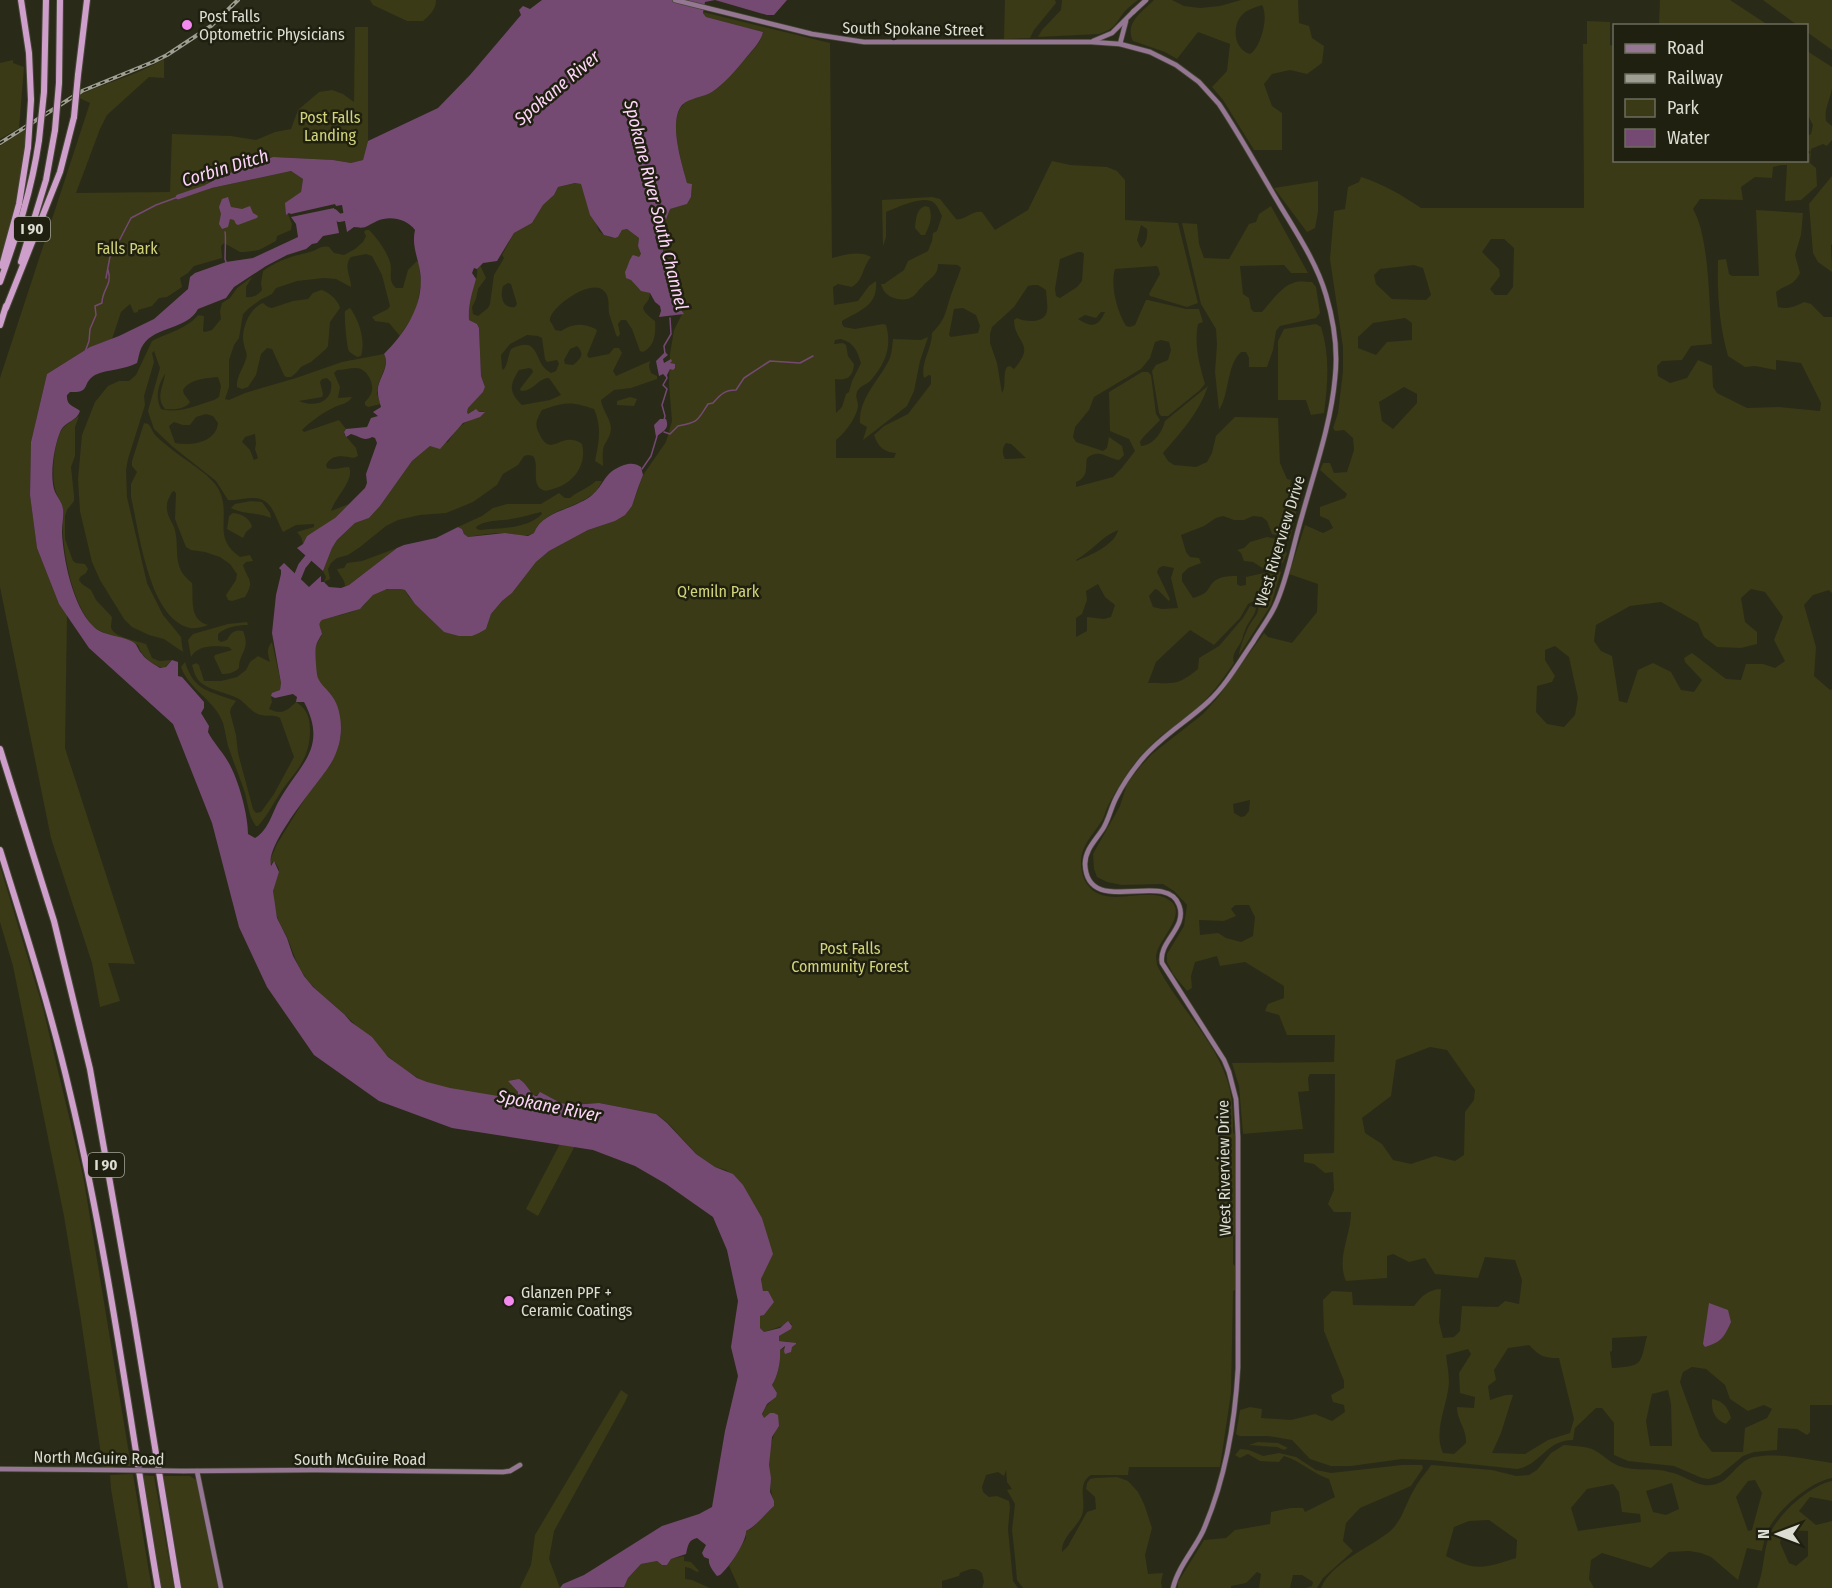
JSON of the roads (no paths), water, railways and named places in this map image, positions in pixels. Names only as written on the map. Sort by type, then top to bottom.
[{"type":"highway","points":[[0,271],[20,204],[28,147],[31,100],[29,53],[21,0]]},
{"type":"highway","name":"I 90","points":[[0,282],[32,182],[39,140],[44,92],[46,0]]},
{"type":"highway","name":"I 90","points":[[0,325],[46,180],[55,130],[59,82],[60,0]]},
{"type":"highway","points":[[6,308],[60,172],[74,117],[87,0]]},
{"type":"highway","name":"I 90","points":[[0,749],[54,921],[90,1070],[178,1588]]},
{"type":"highway","name":"I 90","points":[[0,850],[71,1094],[120,1354],[158,1588]]},
{"type":"street","name":"South Spokane Street","points":[[675,0],[812,34],[864,42],[1120,44]]},
{"type":"street","points":[[1091,42],[1112,33],[1146,0]]},
{"type":"street","points":[[1120,44],[1126,22],[1134,11]]},
{"type":"street","name":"West Riverview Drive","points":[[1120,44],[1150,52],[1176,65],[1199,82],[1219,104],[1317,270],[1326,293],[1336,363],[1328,418],[1274,609],[1218,690],[1156,745],[1131,773],[1086,856],[1087,873],[1097,887],[1104,891],[1155,891],[1171,895],[1178,902],[1181,914],[1179,923],[1162,951],[1162,963],[1224,1060],[1234,1085],[1236,1099],[1238,1368],[1228,1452],[1202,1531],[1178,1571],[1173,1588]]},
{"type":"street","name":"South McGuire Road","points":[[197,1471],[503,1472],[520,1465]]},
{"type":"street","name":"North McGuire Road","points":[[0,1469],[197,1471]]},
{"type":"street","points":[[197,1471],[221,1588]]},
{"type":"water","name":"Spokane River","points":[[542,0],[715,0],[705,2],[703,13],[706,17],[763,32],[756,46],[725,81],[712,92],[685,103],[678,112],[677,143],[687,183],[692,184],[691,197],[687,204],[670,209],[664,225],[663,251],[664,259],[668,264],[674,300],[684,314],[659,317],[660,306],[650,293],[641,291],[626,278],[625,272],[633,255],[639,257],[641,254],[638,246],[639,238],[627,229],[622,230],[615,238],[604,235],[590,215],[581,184],[558,187],[532,223],[514,233],[497,261],[483,263],[477,269],[474,268],[472,273],[476,279],[469,320],[477,324],[479,328],[481,376],[485,387],[467,412],[468,414],[476,409],[479,412],[485,412],[480,417],[463,423],[440,449],[430,446],[412,461],[369,518],[355,523],[337,540],[323,571],[297,548],[303,544],[307,536],[335,518],[365,488],[367,483],[366,474],[377,443],[375,438],[364,439],[351,434],[346,437],[344,432],[346,429],[367,427],[371,418],[378,416],[373,412],[381,407],[378,390],[386,366],[384,354],[407,325],[418,303],[421,279],[414,244],[415,230],[408,223],[387,218],[364,227],[354,227],[347,232],[342,205],[336,206],[335,204],[286,215],[285,203],[301,192],[303,179],[291,171],[207,189],[205,185],[224,175],[273,157],[351,163],[363,160],[368,141],[438,108],[470,75],[521,15],[519,10],[523,6],[530,9]]},
{"type":"water","points":[[715,0],[787,0],[774,15],[767,15]]},
{"type":"water","points":[[228,197],[231,207],[242,209],[250,206],[253,213],[258,216],[257,218],[238,225],[230,219],[228,227],[222,229],[219,224],[221,214],[219,207],[222,199]]},
{"type":"water","name":"Spokane River","points":[[334,208],[339,233],[323,236],[317,243],[306,249],[287,255],[266,266],[234,287],[226,298],[198,309],[186,321],[148,339],[142,347],[137,363],[95,375],[84,389],[70,392],[67,395],[69,404],[80,411],[58,436],[52,478],[55,492],[63,509],[63,543],[70,582],[86,618],[97,629],[133,642],[146,658],[160,668],[166,667],[172,660],[178,662],[178,676],[182,677],[204,702],[201,713],[209,726],[208,732],[235,776],[244,806],[248,834],[255,838],[267,826],[280,799],[309,754],[312,743],[311,718],[304,702],[296,702],[297,697],[293,694],[275,698],[271,696],[272,693],[280,690],[281,683],[272,633],[281,574],[279,568],[284,563],[309,587],[321,576],[321,582],[329,587],[341,588],[349,585],[397,548],[436,538],[458,527],[468,537],[505,533],[528,536],[534,533],[538,526],[551,515],[591,496],[608,475],[617,468],[631,464],[641,467],[643,475],[632,506],[625,515],[615,521],[588,530],[549,551],[536,562],[512,593],[502,601],[491,614],[486,629],[479,633],[472,636],[459,636],[444,632],[415,604],[405,590],[401,589],[387,589],[373,595],[360,609],[322,620],[320,625],[322,634],[316,649],[317,676],[337,706],[341,725],[339,744],[330,765],[293,815],[276,844],[271,856],[271,866],[274,861],[279,872],[273,891],[277,918],[304,976],[351,1022],[372,1037],[388,1057],[417,1078],[450,1088],[510,1098],[518,1096],[518,1092],[508,1081],[519,1079],[535,1096],[540,1092],[561,1103],[571,1105],[599,1103],[656,1114],[696,1154],[715,1167],[733,1174],[743,1185],[762,1218],[773,1254],[761,1279],[763,1291],[768,1291],[774,1302],[764,1315],[760,1316],[760,1328],[764,1332],[780,1328],[788,1321],[792,1326],[791,1329],[779,1336],[779,1341],[796,1344],[792,1347],[791,1352],[785,1354],[785,1346],[780,1350],[779,1368],[772,1385],[777,1393],[776,1397],[767,1404],[762,1414],[764,1418],[770,1413],[778,1415],[779,1426],[772,1437],[769,1465],[770,1492],[774,1506],[746,1531],[737,1554],[724,1572],[717,1576],[710,1566],[709,1559],[702,1553],[706,1545],[697,1538],[690,1542],[686,1554],[671,1559],[667,1565],[662,1565],[657,1561],[641,1564],[628,1578],[624,1587],[560,1588],[563,1584],[584,1575],[662,1526],[699,1514],[712,1507],[725,1431],[738,1376],[731,1347],[738,1301],[727,1250],[713,1217],[666,1184],[635,1166],[593,1150],[452,1128],[379,1101],[314,1055],[267,987],[239,927],[212,823],[173,724],[89,648],[59,604],[37,548],[30,495],[31,442],[47,374],[90,347],[154,319],[188,289],[190,277],[195,273],[226,262],[253,258],[298,237],[296,224],[291,217]]},
{"type":"water","points":[[665,352],[668,355],[663,359],[664,363],[671,359],[670,363],[675,364],[675,368],[670,369],[666,377],[663,374],[659,376],[656,361]]},
{"type":"water","points":[[660,419],[666,419],[667,425],[665,430],[656,437],[654,425]]},
{"type":"water","points":[[1709,1303],[1728,1310],[1731,1322],[1722,1338],[1705,1347],[1703,1344]]},
{"type":"waterway","name":"Corbin Ditch","points":[[178,197],[210,186]]},
{"type":"waterway","name":"Corbin Ditch","points":[[106,278],[111,251],[118,243],[131,218],[178,197]]},
{"type":"waterway","points":[[328,215],[334,213],[339,218],[353,213]]},
{"type":"waterway","points":[[225,232],[226,262]]},
{"type":"waterway","points":[[85,352],[96,315],[95,306],[102,303],[109,280],[108,270]]},
{"type":"waterway","name":"Spokane River South Channel","points":[[665,354],[664,346],[671,334],[670,318]]},
{"type":"waterway","points":[[664,432],[670,434],[678,426],[697,420],[708,404],[713,403],[725,392],[736,390],[744,378],[770,361],[800,363],[813,356]]},
{"type":"waterway","name":"Spokane River South Channel","points":[[664,420],[662,405],[667,389],[663,385],[667,378],[666,375]]},
{"type":"waterway","name":"Spokane River South Channel","points":[[642,469],[651,456],[657,436]]},
{"type":"waterway","points":[[295,583],[302,566],[315,550]]},
{"type":"railway","points":[[0,143],[82,91],[167,55],[211,26],[238,0]]},
{"type":"place","name":"Post Falls Optometric Physicians","points":[[187,25]]},
{"type":"place","name":"Glanzen PPF + Ceramic Coatings","points":[[509,1301]]},
{"type":"park label","name":"Post Falls Landing","points":[[330,126]]},
{"type":"park label","name":"Falls Park","points":[[127,248]]},
{"type":"park label","name":"Q'emiln Park","points":[[718,591]]},
{"type":"park label","name":"Post Falls Community Forest","points":[[850,957]]}]
